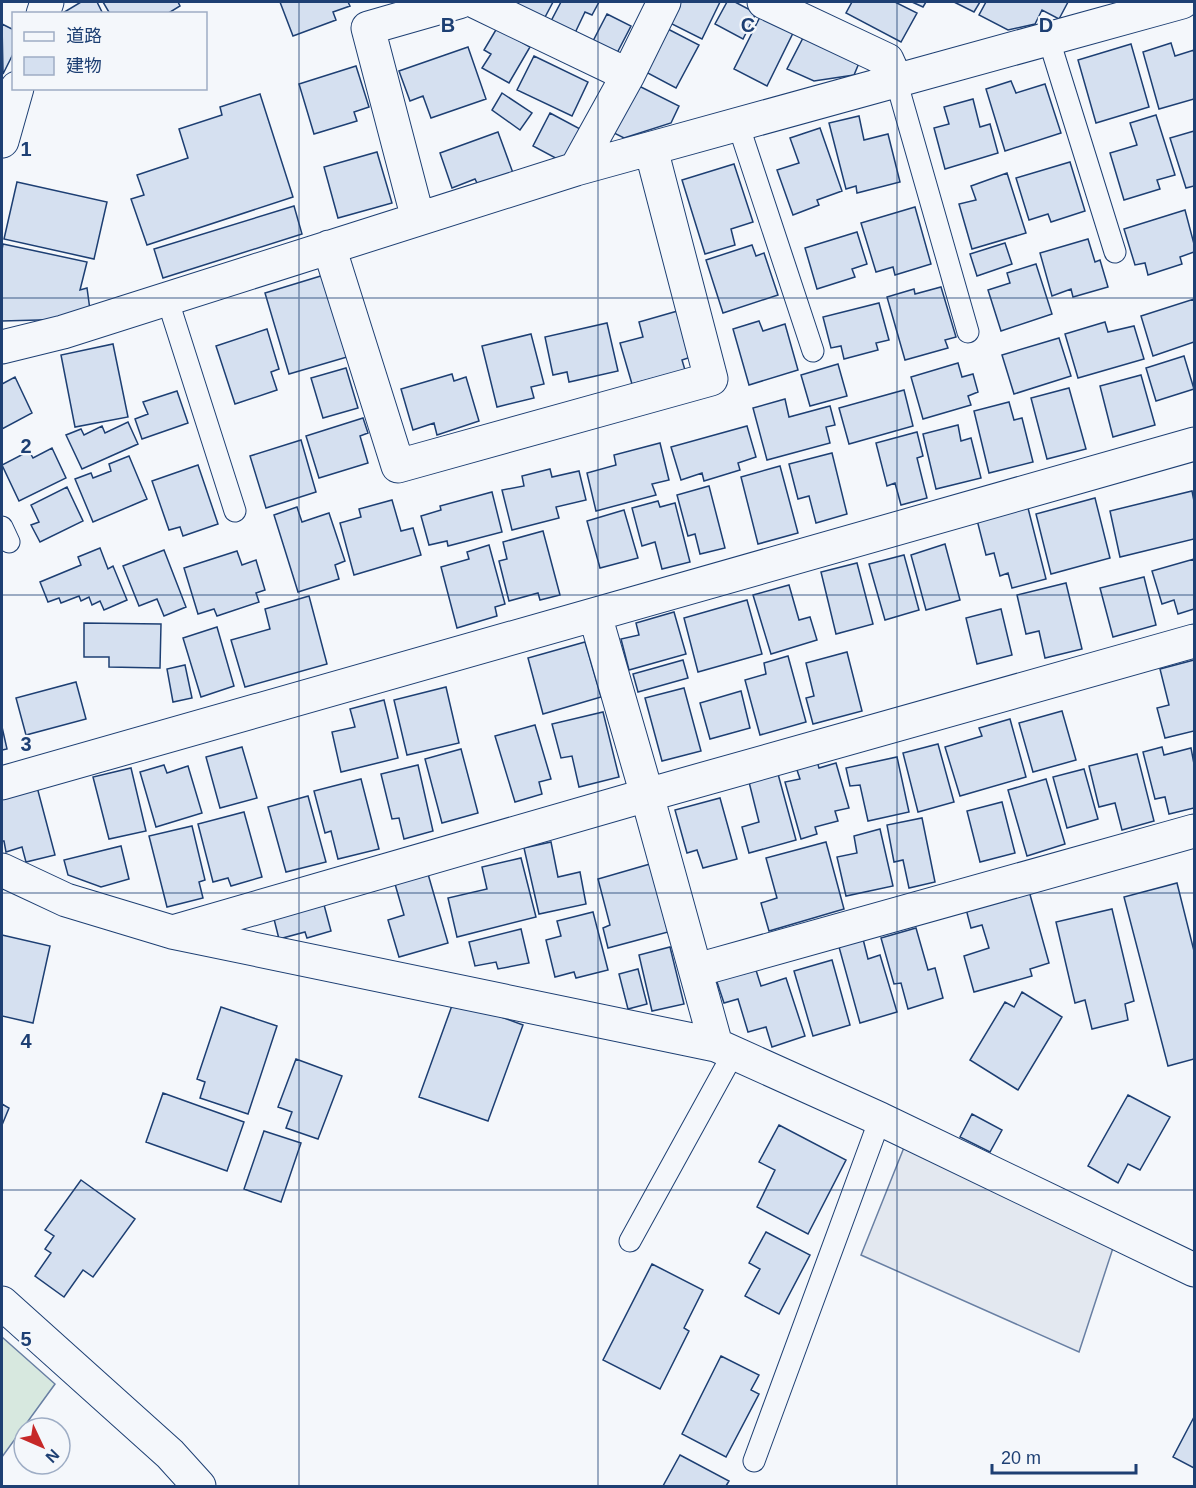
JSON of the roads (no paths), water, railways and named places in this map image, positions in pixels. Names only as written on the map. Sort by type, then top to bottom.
[{"type":"street","points":[[418,219],[368,28],[459,2]]},
{"type":"street","points":[[476,2],[628,75]]},
{"type":"street","points":[[576,170],[628,75],[664,2]]},
{"type":"street","points":[[764,2],[886,60],[896,80]]},
{"type":"street","points":[[2,347],[63,332],[576,170],[896,80],[1049,40],[1131,7],[1182,2]]},
{"type":"street","points":[[2,141],[16,90]]},
{"type":"street","points":[[329,247],[398,466],[711,379],[651,149]]},
{"type":"street","points":[[2,783],[1194,444]]},
{"type":"street","points":[[595,615],[696,970],[724,1050]]},
{"type":"street","points":[[172,932],[647,795],[1194,642]]},
{"type":"street","points":[[696,970],[1194,831]]},
{"type":"street","points":[[2,870],[66,900],[172,932],[724,1050],[880,1119],[1194,1270]]},
{"type":"street","points":[[2,1303],[170,1454],[199,1486]]},
{"type":"lane","points":[[1049,40],[1115,252]]},
{"type":"lane","points":[[896,80],[968,332]]},
{"type":"lane","points":[[738,124],[813,351]]},
{"type":"lane","points":[[167,298],[235,511]]},
{"type":"lane","points":[[630,1241],[724,1050]]},
{"type":"lane","points":[[754,1461],[880,1119]]}]
